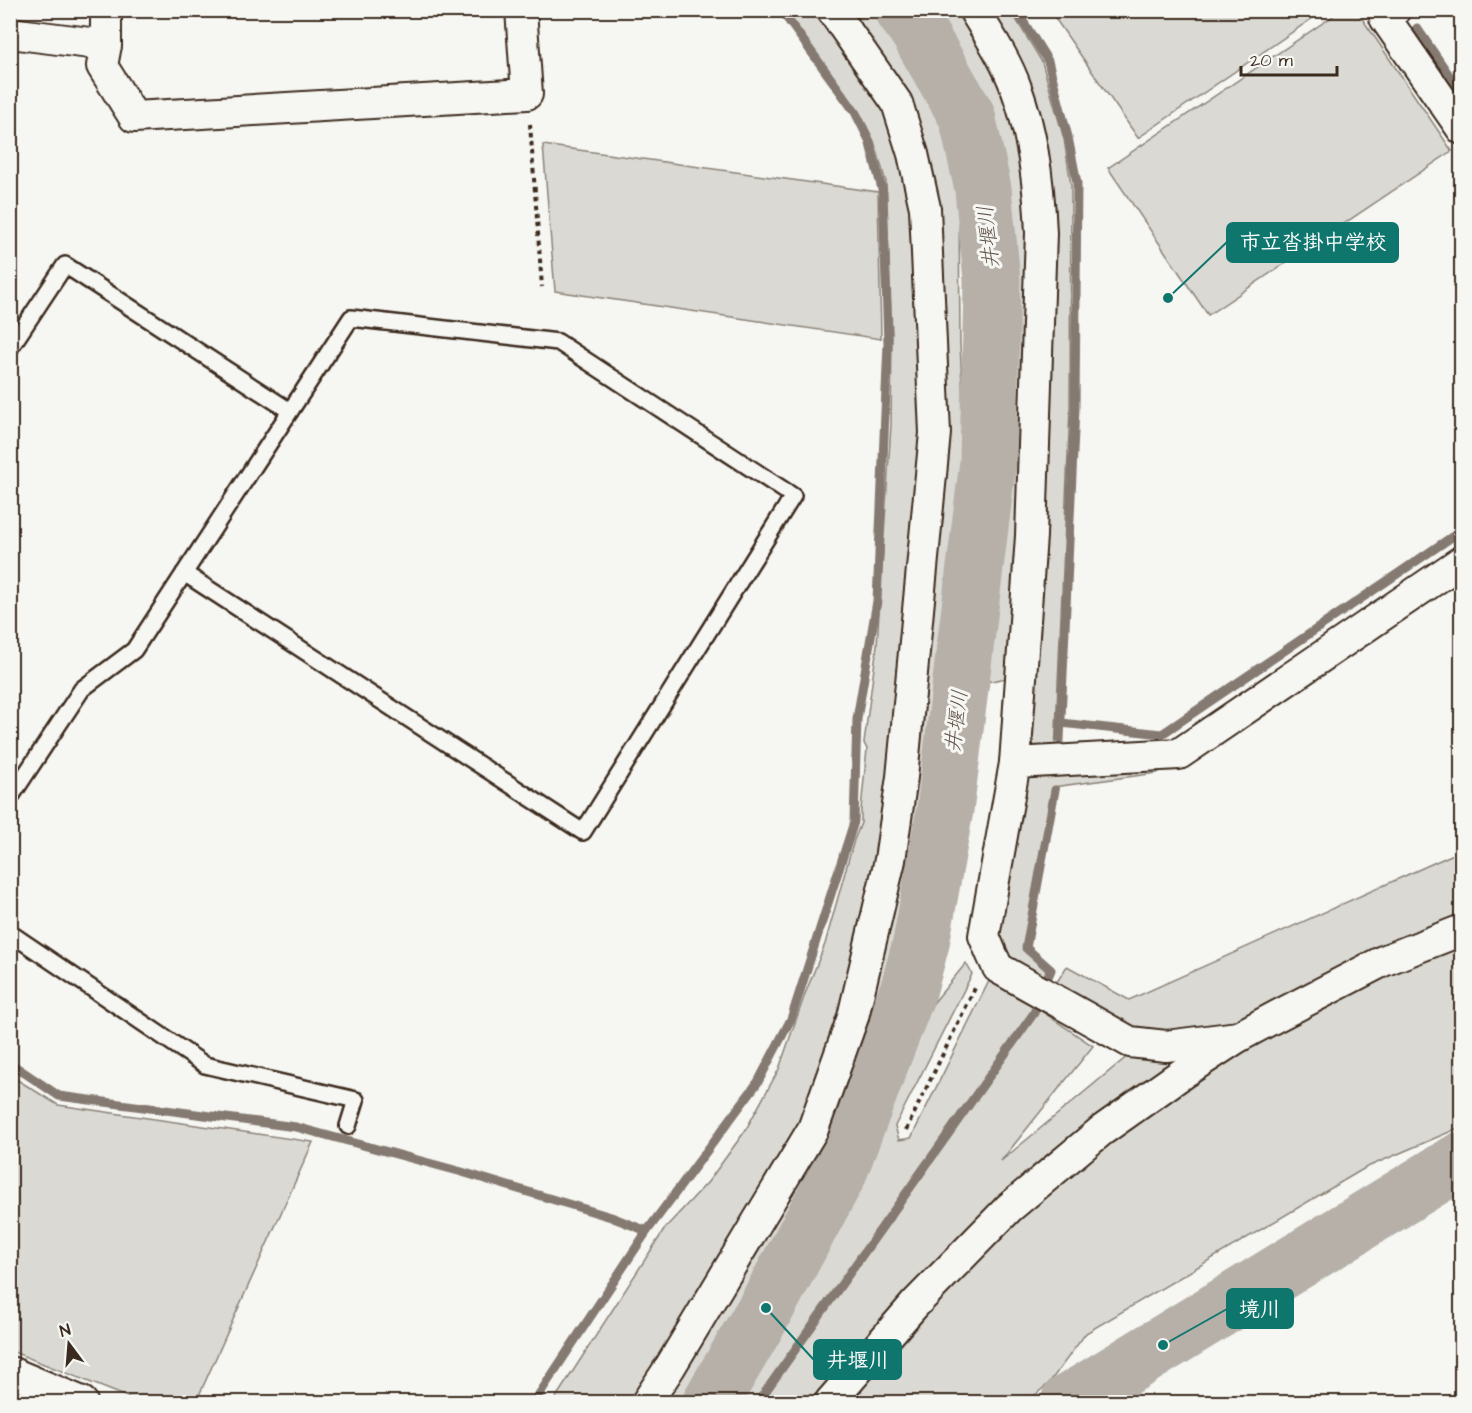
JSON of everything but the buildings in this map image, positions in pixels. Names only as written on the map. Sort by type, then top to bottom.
[{"type":"street","points":[[106,10],[106,45],[102,66],[134,117],[527,94],[521,10]]},
{"type":"street","points":[[647,1402],[813,1129],[853,1017],[890,860],[902,777],[934,433],[925,208],[914,154],[897,103],[832,10]]},
{"type":"street","points":[[974,10],[999,50],[1016,87],[1032,144],[1039,192],[1041,233],[1031,536],[1015,763],[984,936],[998,968],[1130,1042],[1166,1046],[1238,1037]]},
{"type":"street","points":[[1395,10],[1385,18],[1461,129]]},
{"type":"street","points":[[10,33],[106,45]]},
{"type":"street","points":[[1015,763],[1179,754],[1461,561]]},
{"type":"street","points":[[830,1402],[915,1304],[1009,1208],[1101,1131],[1238,1037],[1383,961],[1461,930]]},
{"type":"street","points":[[10,1372],[82,1402]]},
{"type":"lane","points":[[10,348],[65,265],[290,411]]},
{"type":"lane","points":[[10,798],[81,689],[134,650],[184,573],[351,318],[558,342],[793,496],[583,832],[184,573]]},
{"type":"lane","points":[[10,933],[205,1065],[356,1100],[348,1126]]},
{"type":"path","points":[[527,94],[542,287]]},
{"type":"path","points":[[906,1130],[992,955]]},
{"type":"shaded area","points":[[1342,10],[1357,11],[1452,151],[1208,315],[1108,168]]},
{"type":"shaded area","points":[[785,11],[825,11],[886,101],[917,202],[922,506],[888,838],[811,1115],[639,1402],[553,1402],[666,1227],[708,1182],[745,1131],[779,1069],[825,944],[854,840],[861,823],[867,749],[864,743],[877,645],[891,425],[892,334],[886,182],[874,141],[860,113]]},
{"type":"shaded area","points":[[842,11],[878,11],[897,37],[937,105],[959,195],[960,343],[965,453],[952,666],[909,945],[854,1102],[769,1273],[695,1402],[655,1402],[818,1129],[907,806],[929,183]]},
{"type":"shaded area","points":[[926,11],[964,11],[1006,86],[1033,217],[1011,677],[977,684],[1001,454],[1005,229],[996,161],[984,116],[965,71]]},
{"type":"shaded area","points":[[983,11],[1011,11],[1042,62],[1064,139],[1071,185],[1070,408],[1055,752],[1031,753],[1021,745],[1048,191]]},
{"type":"shaded area","points":[[1050,11],[1323,11],[1138,138]]},
{"type":"shaded area","points":[[543,145],[878,192],[881,339],[555,291]]},
{"type":"shaded area","points":[[1167,767],[1157,773],[1053,787],[1023,948],[1048,968],[1044,975],[1057,982],[1067,966],[1129,1000],[1461,851],[1461,920],[1241,1022],[1204,1031],[1129,1032],[997,953],[1018,782],[1028,769]]},
{"type":"shaded area","points":[[1461,939],[1461,1127],[1365,1168],[1086,1333],[1049,1383],[1027,1402],[841,1402],[948,1281],[1122,1129],[1263,1036]]},
{"type":"shaded area","points":[[966,963],[972,974],[895,1126],[899,1140],[911,1138],[991,977],[1093,1046],[1001,1161],[1129,1055],[1206,1048],[818,1402],[728,1402],[786,1301],[822,1248],[876,1140],[926,1012]]},
{"type":"shaded area","points":[[11,1076],[58,1105],[313,1142],[196,1402],[140,1402],[11,1351]]},
{"type":"shaded area","points":[[11,1387],[33,1396],[30,1402],[11,1402]]},
{"type":"waterway","points":[[534,1402],[647,1231],[758,1082],[791,1019],[854,822],[857,719],[877,601],[888,343],[883,193],[869,140],[855,112],[781,10]]},
{"type":"waterway","name":"井堰川","points":[[711,1402],[766,1308],[838,1174],[909,988],[921,943],[945,810],[988,462],[992,280],[983,189],[967,116],[918,31],[903,10]]},
{"type":"waterway","points":[[1016,10],[1048,61],[1068,137],[1077,183],[1075,408],[1060,740]]},
{"type":"waterway","points":[[1417,28],[1462,94]]},
{"type":"waterway","points":[[1061,723],[1162,734],[1462,530]]},
{"type":"waterway","points":[[1048,977],[1051,970],[1026,948],[1055,790]]},
{"type":"waterway","points":[[758,1402],[1034,1013],[1038,1002]]},
{"type":"waterway","points":[[10,1063],[59,1096],[296,1127],[462,1172],[611,1217],[647,1231]]},
{"type":"waterway","points":[[1069,1402],[1462,1160]]},
{"type":"place","name":"市立沓掛中学校","points":[[1168,298]]},
{"type":"place","name":"井堰川","points":[[766,1308]]},
{"type":"place","name":"境川","points":[[1163,1345]]}]
